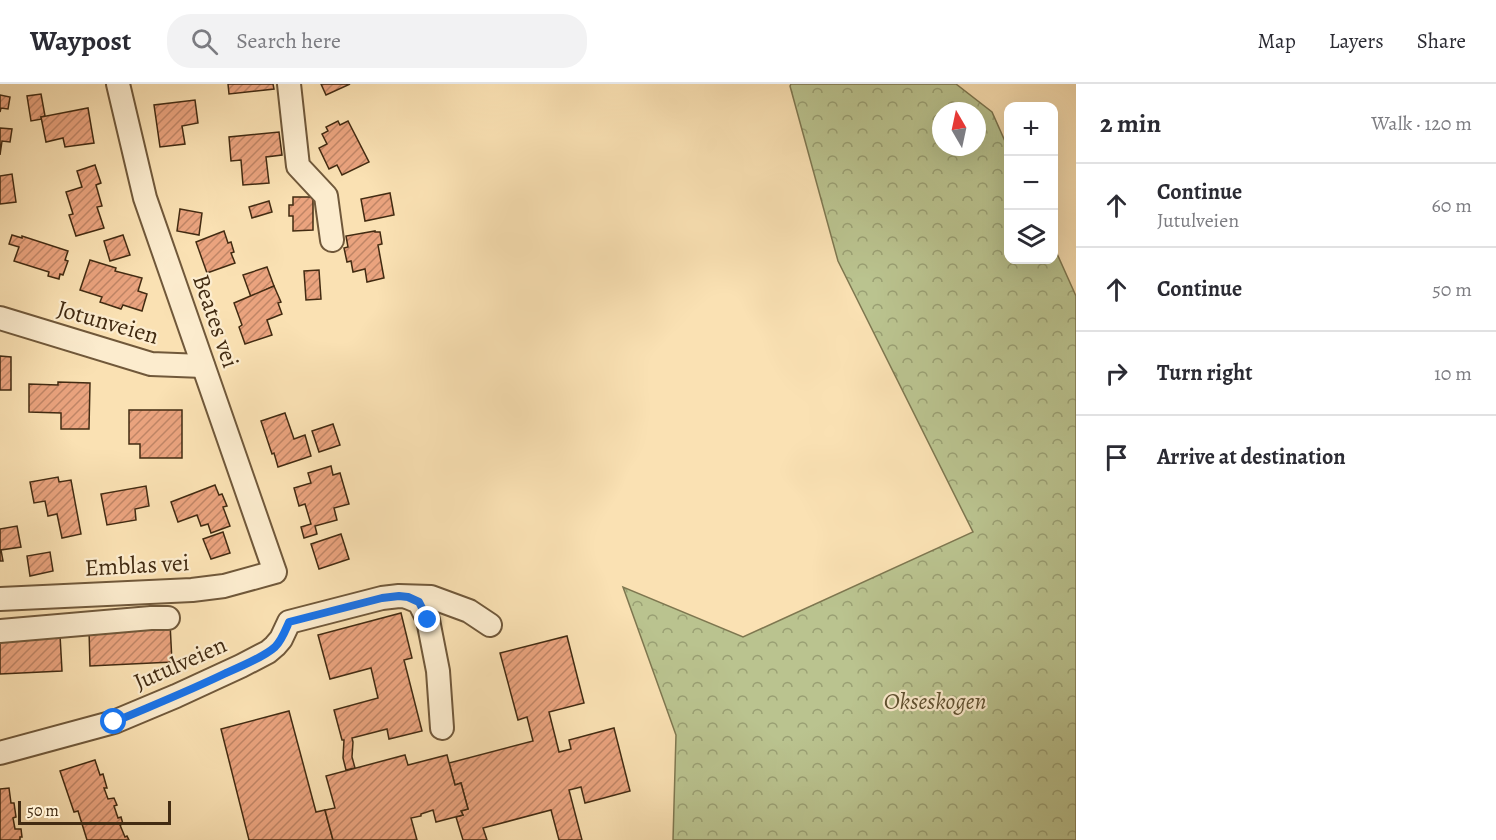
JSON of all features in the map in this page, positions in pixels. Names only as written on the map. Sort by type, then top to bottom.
[{"type":"street","name":"Beates vei","points":[[118,84],[145,198],[275,572]]},
{"type":"street","points":[[289,84],[298,166],[326,196],[332,240]]},
{"type":"street","name":"Jotunveien","points":[[0,318],[151,364],[203,366]]},
{"type":"street","name":"Emblas vei","points":[[0,599],[192,590],[224,586],[275,572]]},
{"type":"street","points":[[408,597],[431,597],[469,611],[490,625]]},
{"type":"street","points":[[408,597],[419,602],[428,620],[438,671],[442,728]]},
{"type":"street","name":"Jutulveien","points":[[0,753],[114,722],[176,696],[241,666],[275,646],[289,622],[382,598],[408,597]]},
{"type":"street","name":"Jutulveien","points":[[0,631],[168,618]]},
{"type":"green space","name":"Okseskogen","points":[[791,84],[956,84],[979,102],[932,102],[932,156],[986,156],[986,107],[992,112],[1004,139],[1004,264],[1058,264],[1058,256],[1076,296],[1076,840],[673,840],[676,735],[623,587],[743,637],[973,532],[838,261]]},
{"type":"building","points":[[228,84],[273,84],[274,89],[229,94]]},
{"type":"building","points":[[321,84],[350,84],[326,95]]},
{"type":"building","points":[[41,94],[45,116],[41,117],[42,119],[31,121],[27,96]]},
{"type":"building","points":[[0,95],[10,97],[8,109],[1,108],[0,112]]},
{"type":"building","points":[[195,100],[198,123],[182,126],[185,144],[160,147],[154,105]]},
{"type":"building","points":[[88,108],[94,143],[65,147],[63,138],[46,142],[41,117]]},
{"type":"building","points":[[338,121],[340,125],[348,121],[369,162],[342,175],[337,165],[329,169],[319,148],[327,144],[322,134],[328,131],[326,127]]},
{"type":"building","points":[[0,128],[12,129],[10,142],[2,141],[0,155]]},
{"type":"building","points":[[279,132],[282,155],[266,157],[269,183],[243,185],[241,160],[231,161],[229,137]]},
{"type":"building","points":[[95,165],[101,183],[96,185],[102,206],[97,207],[104,228],[76,236],[69,215],[73,214],[66,192],[82,187],[77,171]]},
{"type":"building","points":[[12,174],[16,202],[0,204],[0,176]]},
{"type":"building","points":[[390,193],[394,215],[365,221],[361,199]]},
{"type":"building","points":[[293,197],[313,197],[313,230],[293,231],[293,216],[289,216],[289,205],[293,205]]},
{"type":"building","points":[[269,201],[272,212],[252,218],[249,207]]},
{"type":"building","points":[[180,209],[202,213],[199,235],[177,231]]},
{"type":"building","points":[[224,231],[228,243],[231,242],[234,252],[231,253],[235,263],[207,273],[196,242]]},
{"type":"building","points":[[380,232],[382,244],[378,245],[384,278],[367,282],[365,269],[353,272],[351,261],[347,262],[344,248],[348,247],[346,236]]},
{"type":"building","points":[[12,235],[68,251],[65,260],[68,261],[63,275],[60,274],[59,279],[48,276],[49,272],[14,261],[19,247],[9,244]]},
{"type":"building","points":[[123,235],[130,255],[110,261],[104,241]]},
{"type":"building","points":[[90,260],[116,268],[115,271],[142,278],[138,291],[147,294],[142,311],[123,305],[121,309],[100,302],[102,297],[80,290]]},
{"type":"building","points":[[267,267],[274,286],[251,297],[243,275]]},
{"type":"building","points":[[319,270],[321,299],[306,300],[304,271]]},
{"type":"building","points":[[274,286],[281,302],[278,303],[282,314],[267,320],[272,335],[245,344],[239,327],[242,325],[234,303]]},
{"type":"building","points":[[0,356],[11,357],[11,390],[0,390]]},
{"type":"building","points":[[58,382],[90,383],[89,429],[61,429],[61,413],[29,412],[29,384],[58,385]]},
{"type":"building","points":[[129,410],[182,410],[182,458],[140,458],[140,444],[129,444]]},
{"type":"building","points":[[285,413],[294,439],[305,435],[311,456],[278,467],[261,421]]},
{"type":"building","points":[[333,424],[340,445],[319,452],[312,431]]},
{"type":"building","points":[[331,466],[333,475],[340,473],[349,504],[334,508],[337,520],[315,526],[317,534],[304,538],[301,527],[311,524],[305,504],[299,506],[294,488],[311,483],[308,473]]},
{"type":"building","points":[[58,477],[59,482],[71,480],[81,534],[62,538],[57,514],[48,516],[45,501],[34,503],[30,482]]},
{"type":"building","points":[[215,485],[227,506],[223,507],[230,526],[211,533],[208,524],[201,526],[197,515],[178,522],[171,502]]},
{"type":"building","points":[[146,486],[149,506],[135,509],[136,520],[107,525],[101,494]]},
{"type":"building","points":[[17,526],[21,547],[1,550],[3,561],[0,561],[0,529]]},
{"type":"building","points":[[223,532],[230,553],[211,559],[203,539]]},
{"type":"building","points":[[341,534],[349,559],[319,569],[311,544]]},
{"type":"building","points":[[50,552],[53,571],[30,576],[27,556]]},
{"type":"building","points":[[401,613],[412,658],[404,660],[422,731],[389,739],[387,729],[352,738],[352,757],[355,768],[346,770],[343,758],[344,740],[342,740],[334,710],[378,698],[371,668],[330,679],[318,635]]},
{"type":"building","points":[[170,623],[172,662],[90,666],[89,630]]},
{"type":"building","points":[[0,635],[60,635],[62,671],[0,674]]},
{"type":"building","points":[[567,636],[584,703],[549,712],[559,752],[571,749],[569,740],[614,728],[630,791],[585,803],[581,787],[569,790],[582,840],[559,840],[551,810],[483,828],[487,840],[463,840],[456,817],[463,815],[461,811],[468,809],[461,783],[455,785],[449,763],[533,741],[527,717],[518,720],[500,653]]},
{"type":"building","points":[[289,711],[316,812],[325,810],[333,840],[249,840],[221,729]]},
{"type":"building","points":[[405,755],[408,765],[447,755],[455,785],[461,783],[468,809],[461,811],[463,815],[436,822],[433,810],[411,818],[417,840],[333,840],[325,810],[335,808],[326,776]]},
{"type":"building","points":[[95,760],[100,775],[103,774],[108,799],[114,798],[118,818],[121,817],[123,824],[120,825],[125,837],[127,836],[129,840],[87,840],[78,811],[74,812],[60,771]]},
{"type":"building","points":[[9,788],[11,803],[14,803],[15,829],[21,829],[20,840],[0,840],[0,789]]},
{"type":"route","points":[[114,722],[176,696],[268,652],[281,639],[289,622],[382,598],[399,596],[419,602],[428,620]]}]
